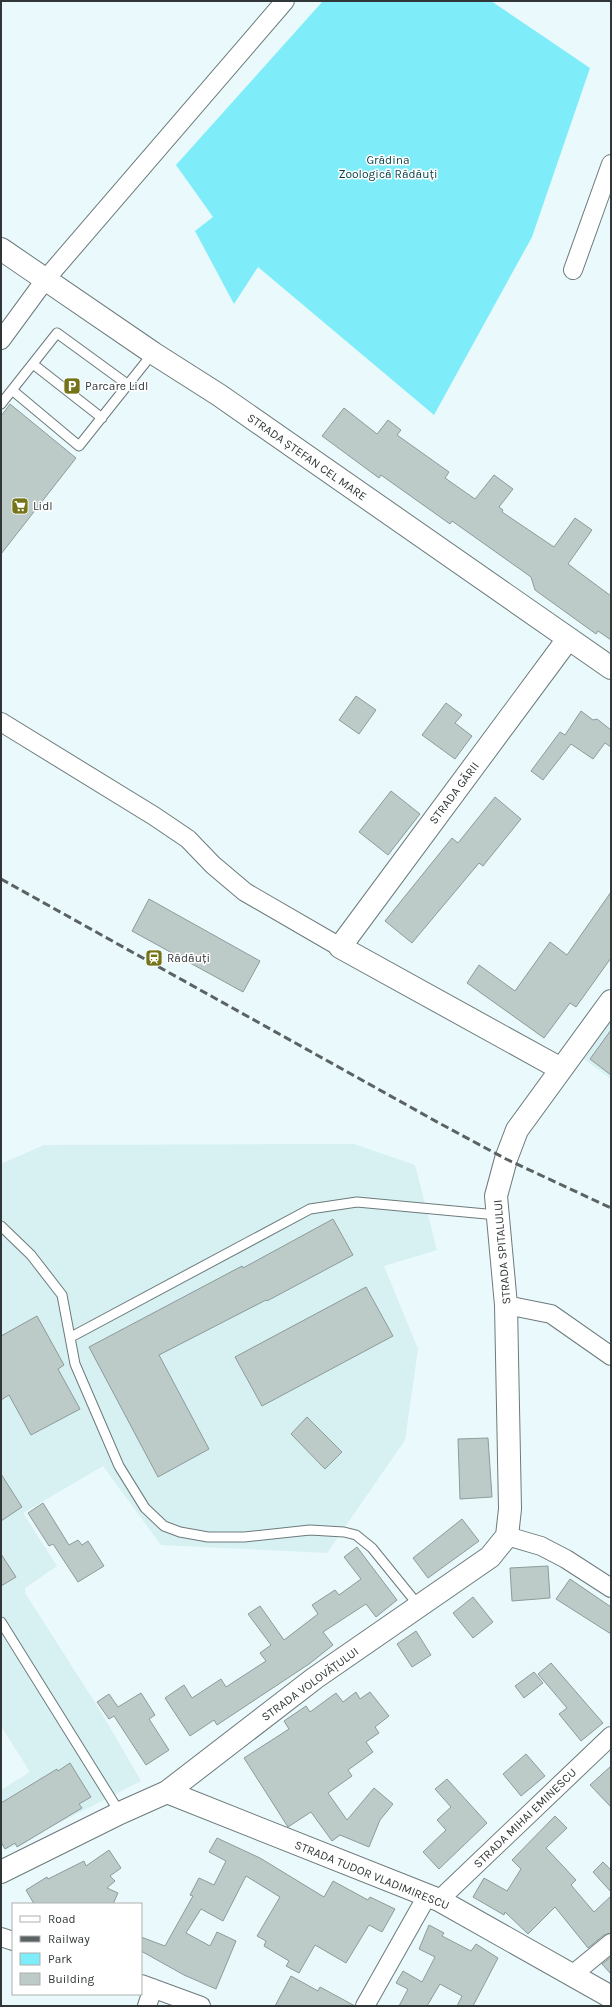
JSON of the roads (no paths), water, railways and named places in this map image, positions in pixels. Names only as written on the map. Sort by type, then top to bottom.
[{"type":"main road","name":"STRADA ȘTEFAN CEL MARE","points":[[1,250],[218,395],[611,668]]},
{"type":"main road","name":"STRADA GĂRII","points":[[340,947],[568,639]]},
{"type":"main road","points":[[340,947],[561,1069]]},
{"type":"main road","name":"STRADA SPITALULUI","points":[[507,1536],[510,1509],[506,1305],[496,1196],[517,1130],[611,1001]]},
{"type":"main road","name":"STRADA VOLOVĂȚULUI","points":[[1,1872],[166,1792],[316,1678],[490,1557],[507,1536]]},
{"type":"main road","name":"STRADA TUDOR VLADIMIRESCU","points":[[166,1792],[433,1898],[611,1997]]},
{"type":"street","points":[[1,340],[45,280],[285,1]]},
{"type":"street","points":[[573,270],[611,164]]},
{"type":"street","points":[[1,722],[154,816],[188,839],[213,865],[245,892],[340,947]]},
{"type":"street","points":[[506,1305],[551,1314],[611,1356]]},
{"type":"street","points":[[507,1536],[540,1546],[566,1559],[611,1588]]},
{"type":"street","name":"STRADA MIHAI EMINESCU","points":[[365,2006],[433,1898],[611,1736]]},
{"type":"street","points":[[1,1937],[12,1941]]},
{"type":"street","points":[[572,1975],[611,1943]]},
{"type":"street","points":[[147,2006],[147,1986],[201,2006]]},
{"type":"lane","points":[[1,404],[57,333],[127,384]]},
{"type":"lane","points":[[12,390],[79,446],[153,353]]},
{"type":"lane","points":[[33,364],[102,418]]},
{"type":"lane","points":[[71,1337],[310,1209],[357,1202],[497,1215]]},
{"type":"lane","points":[[1,1226],[31,1255],[62,1295],[75,1364],[119,1466],[145,1508],[164,1526],[180,1532],[208,1537],[244,1537],[310,1530],[344,1532],[356,1535],[372,1548],[420,1607]]},
{"type":"lane","points":[[1,1622],[120,1813]]},
{"type":"railway","points":[[1,879],[439,1123],[506,1159],[611,1208]]},
{"type":"place","name":"Parcare Lidl","points":[[72,386]]},
{"type":"place","name":"Lidl","points":[[20,506]]},
{"type":"place","name":"Rădăuți","points":[[154,958]]},
{"type":"park label","name":"Grădina Zoologică Rădăuți","points":[[388,167]]}]
